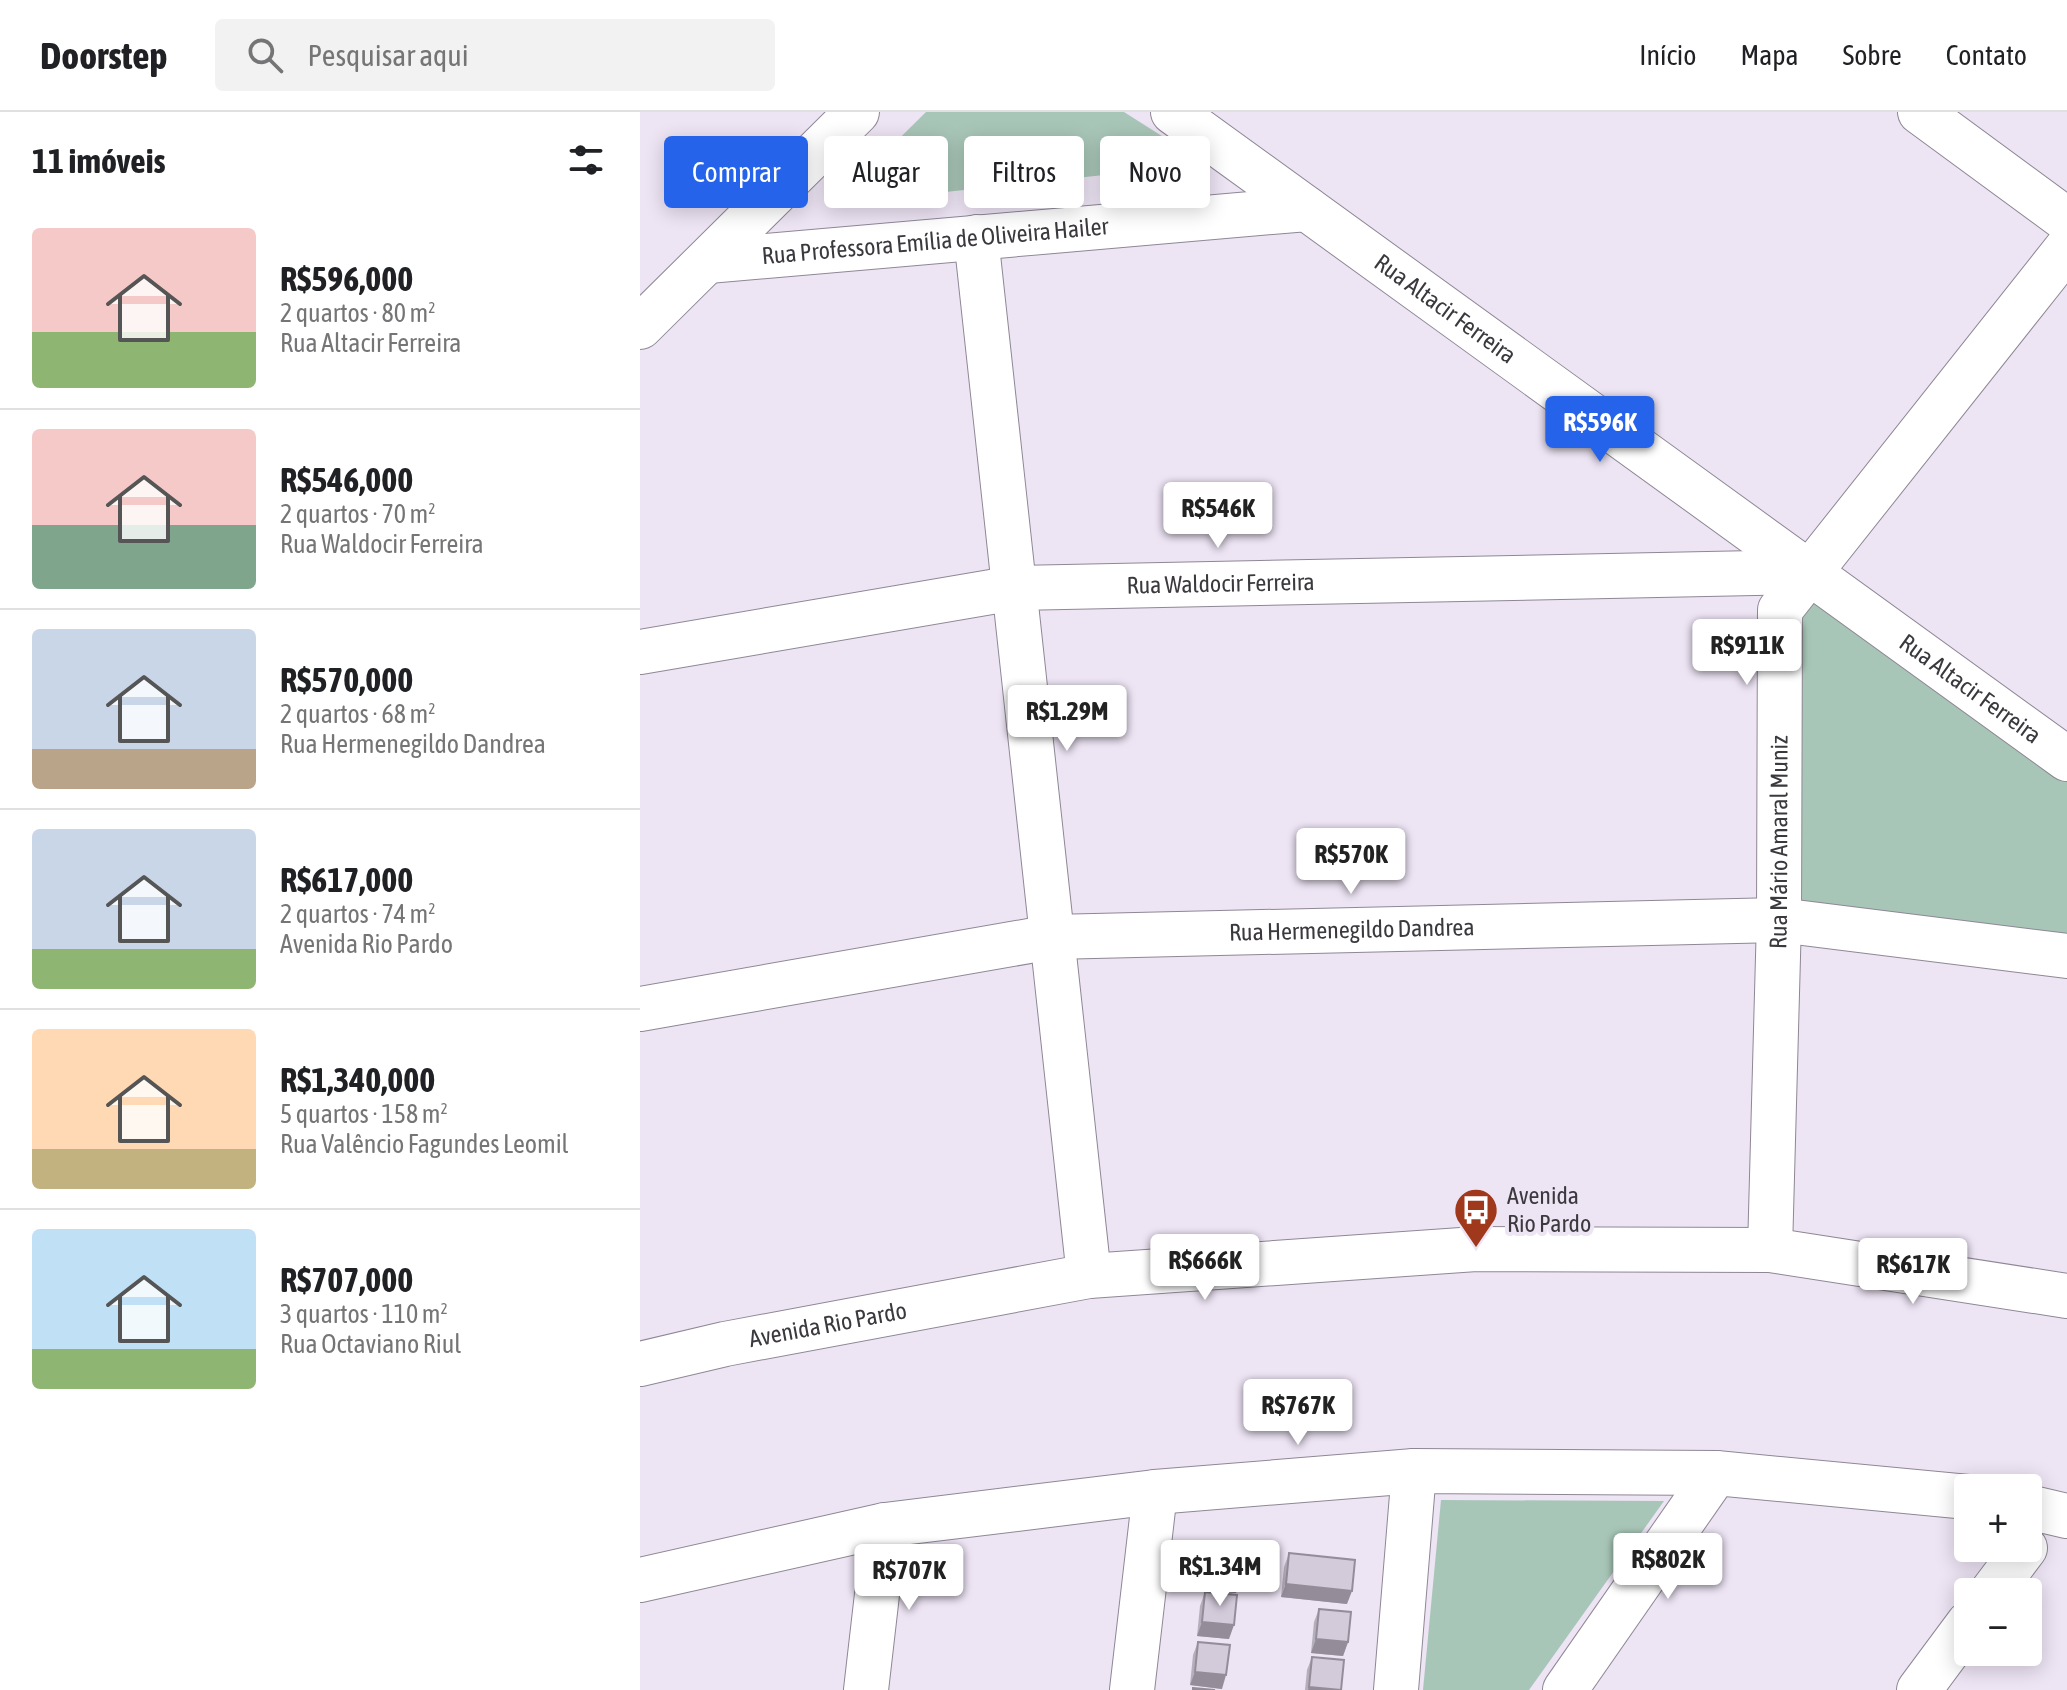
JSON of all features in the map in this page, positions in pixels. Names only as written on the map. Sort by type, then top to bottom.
[{"type":"street","points":[[640,327],[857,112]]},
{"type":"street","name":"Rua Altacir Ferreira","points":[[1173,112],[2067,759]]},
{"type":"street","points":[[1920,112],[2067,220]]},
{"type":"street","name":"Rua Professora Emília de Oliveira Hailer","points":[[708,261],[1307,209]]},
{"type":"street","points":[[976,237],[1089,1276]]},
{"type":"street","name":"Rua Mário Amaral Muniz","points":[[1770,1250],[1779,920],[1780,610],[1807,572],[2067,248]]},
{"type":"street","name":"Rua Waldocir Ferreira","points":[[640,652],[1015,588],[1807,572]]},
{"type":"street","name":"Rua Hermenegildo Dandrea","points":[[640,1009],[1052,937],[1779,920],[2067,956]]},
{"type":"street","name":"Avenida Rio Pardo","points":[[640,1364],[740,1341],[1089,1276],[1476,1249],[1770,1250],[2067,1296]]},
{"type":"street","points":[[1396,1690],[1414,1471]]},
{"type":"street","points":[[640,1580],[885,1525],[1155,1492],[1414,1471],[1716,1473],[1954,1496]]},
{"type":"street","points":[[1565,1690],[1716,1473]]},
{"type":"street","points":[[1132,1690],[1155,1492]]},
{"type":"street","points":[[866,1690],[885,1525]]},
{"type":"street","points":[[1919,1690],[1954,1643]]},
{"type":"green space","points":[[926,112],[1124,112],[1162,136],[1100,136],[1100,175],[1084,177],[1084,136],[964,136],[964,190],[948,192],[948,136],[902,136]]},
{"type":"green space","points":[[1808,577],[2067,764],[2067,951],[1782,917],[1783,612]]},
{"type":"green space","points":[[1441,1500],[1664,1501],[1529,1690],[1423,1690]]},
{"type":"building","points":[[1212,1545],[1244,1549],[1241,1579],[1209,1576]]},
{"type":"building","points":[[1289,1553],[1355,1560],[1352,1591],[1286,1584]]},
{"type":"building","points":[[1205,1592],[1237,1595],[1234,1625],[1202,1622]]},
{"type":"building","points":[[1319,1609],[1351,1612],[1348,1642],[1316,1639]]},
{"type":"building","points":[[1198,1642],[1230,1645],[1226,1675],[1195,1672]]},
{"type":"building","points":[[1312,1657],[1344,1660],[1341,1690],[1309,1687]]},
{"type":"place","name":"Avenida Rio Pardo","points":[[1476,1249]]}]
